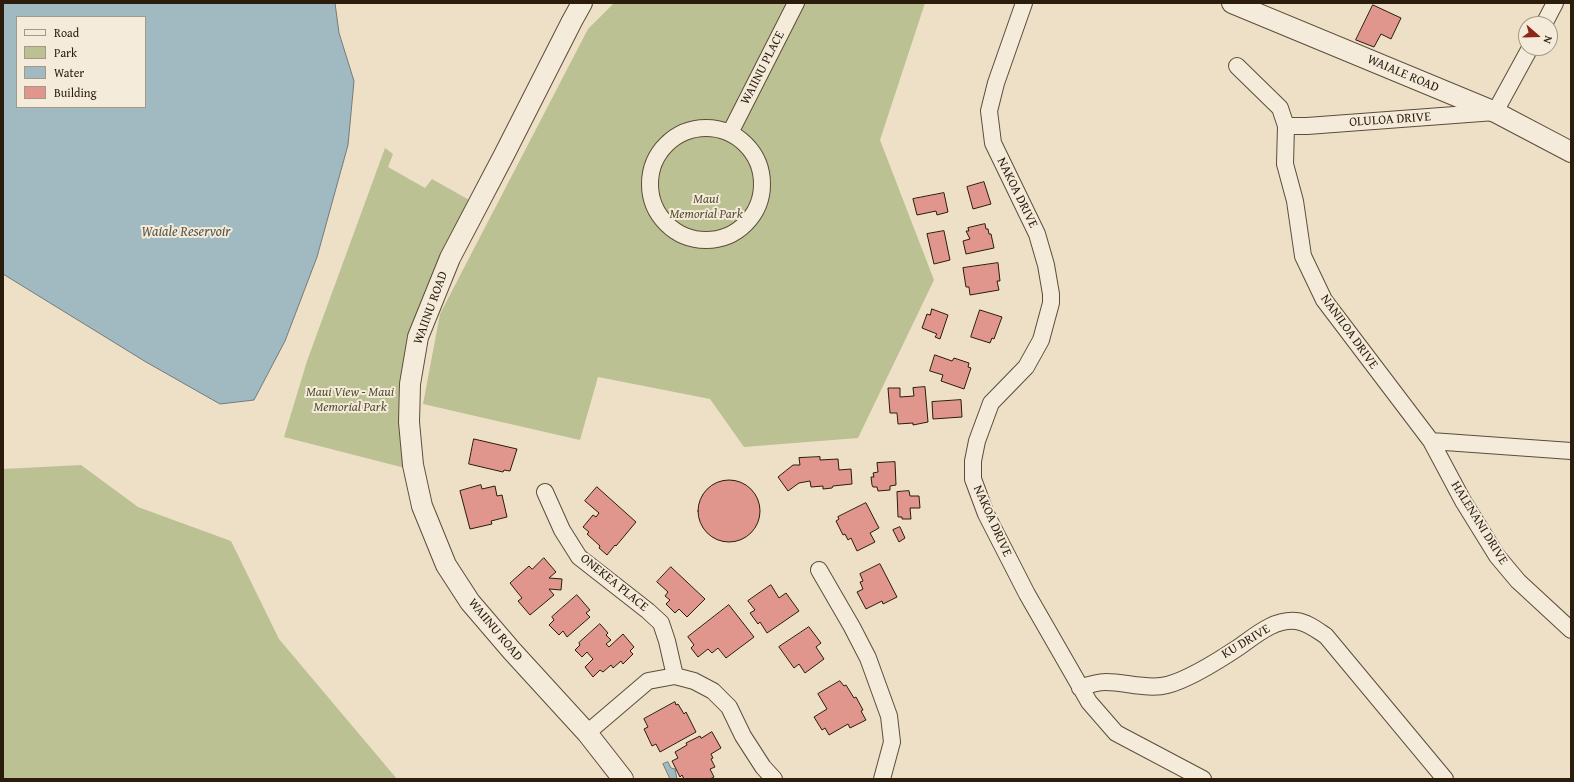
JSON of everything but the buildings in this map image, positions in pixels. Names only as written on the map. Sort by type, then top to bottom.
[{"type":"street","name":"WAIINU ROAD","points":[[582,3],[450,258],[418,336],[410,384],[409,422],[413,464],[422,506],[446,565],[470,602],[512,651],[587,733],[623,779]]},
{"type":"street","name":"WAIINU PLACE","points":[[730,133],[796,3]]},
{"type":"street","name":"NAKOA DRIVE","points":[[1024,3],[996,82],[989,111],[990,130],[993,143],[1037,234],[1046,265],[1051,302],[1041,340],[1026,367],[991,403],[977,441],[973,461],[973,479],[989,521],[1027,594],[1089,702],[1116,733],[1203,779]]},
{"type":"street","name":"WAIALE ROAD","points":[[1232,3],[1495,112],[1571,152]]},
{"type":"street","points":[[1548,16],[1555,3]]},
{"type":"street","points":[[1495,112],[1526,56]]},
{"type":"street","name":"NANILOA DRIVE","points":[[1237,66],[1280,108],[1286,126],[1285,164],[1295,201],[1303,256],[1311,275],[1324,300],[1431,441]]},
{"type":"street","name":"OLULOA DRIVE","points":[[1286,126],[1307,126],[1495,112]]},
{"type":"street","points":[[709,127],[730,133],[748,146],[759,166],[762,188],[756,209],[743,226],[724,238],[702,240],[681,235],[663,222],[652,202],[649,180],[655,159],[668,141],[688,130],[709,127]]},
{"type":"street","points":[[1431,441],[1571,451]]},
{"type":"street","name":"HALENANI DRIVE","points":[[1431,441],[1463,501],[1497,556],[1518,581],[1571,630]]},
{"type":"street","name":"ONEKEA PLACE","points":[[545,492],[562,530],[580,557],[648,611],[661,624],[667,641],[675,676]]},
{"type":"street","points":[[818,570],[852,627],[868,658],[889,716],[892,742],[882,779]]},
{"type":"street","name":"KU DRIVE","points":[[1080,688],[1092,683],[1106,682],[1135,686],[1165,686],[1192,674],[1238,647],[1264,629],[1296,621],[1310,625],[1326,636],[1444,779]]},
{"type":"street","points":[[587,733],[648,681],[675,676],[694,681],[713,691],[729,707],[743,736],[763,767],[774,779]]},
{"type":"green space","name":"Maui Memorial Park","points":[[614,3],[925,3],[880,140],[934,280],[858,438],[744,447],[710,399],[598,377],[580,440],[423,404],[440,314],[588,29]]},
{"type":"green space","name":"Maui View - Maui Memorial Park","points":[[385,148],[393,154],[388,167],[425,188],[432,179],[471,201],[426,288],[413,327],[405,468],[284,437],[307,361]]},
{"type":"green space","points":[[81,465],[138,507],[231,541],[279,639],[397,779],[3,779],[3,469]]},
{"type":"water","name":"Waiale Reservoir","points":[[3,3],[335,3],[339,33],[354,81],[348,145],[317,257],[285,341],[254,400],[220,404],[146,362],[3,274]]},
{"type":"water","points":[[668,762],[671,768],[675,769],[677,779],[670,779],[663,764]]}]
